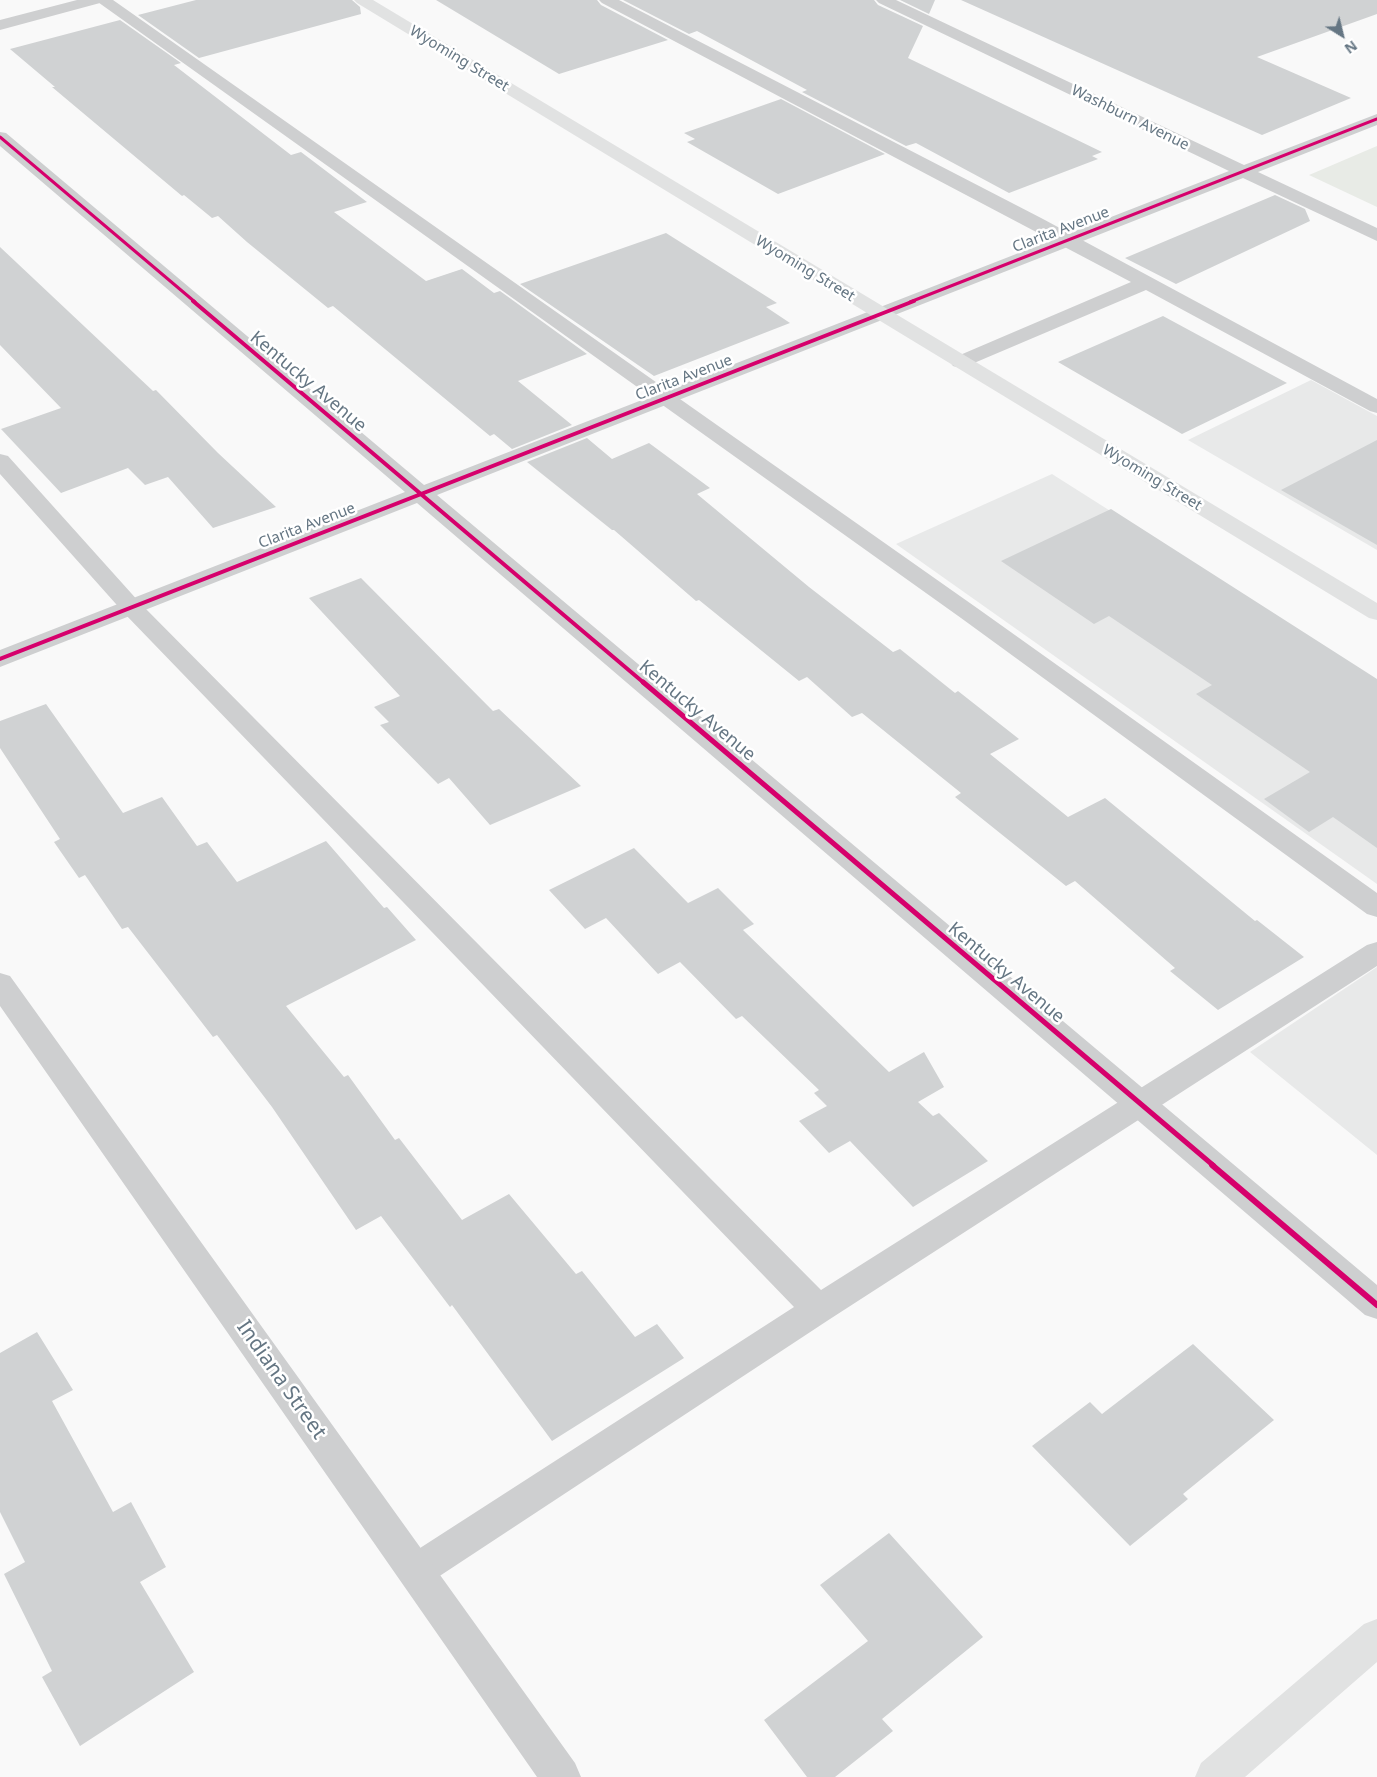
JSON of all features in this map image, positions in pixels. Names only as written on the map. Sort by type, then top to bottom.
[{"type":"street","points":[[0,25],[96,0]]},
{"type":"street","points":[[103,0],[667,398],[1377,907]]},
{"type":"street","name":"Wyoming Street","points":[[362,0],[1377,613]]},
{"type":"street","points":[[607,0],[1069,241],[1377,406]]},
{"type":"street","name":"Washburn Avenue","points":[[884,0],[1377,235]]},
{"type":"street","name":"Clarita Avenue","points":[[0,659],[1377,119]]},
{"type":"street","name":"Kentucky Avenue","points":[[0,137],[1377,1305]]},
{"type":"street","points":[[960,362],[1146,283]]},
{"type":"street","points":[[0,461],[132,608],[818,1309]]},
{"type":"street","points":[[416,1571],[818,1309],[1377,952]]},
{"type":"street","name":"Indiana Street","points":[[0,984],[561,1777]]},
{"type":"street","points":[[1216,1777],[1377,1637]]},
{"type":"shaded area","points":[[1377,146],[1377,207],[1309,175]]},
{"type":"shaded area","points":[[1311,380],[1377,416],[1377,550],[1188,440]]},
{"type":"shaded area","points":[[1052,474],[1377,680],[1377,884],[896,544]]},
{"type":"shaded area","points":[[1377,967],[1377,1155],[1250,1052]]},
{"type":"building","points":[[196,0],[352,0],[360,7],[361,14],[199,58],[138,15]]},
{"type":"building","points":[[436,0],[597,0],[601,5],[668,40],[559,74]]},
{"type":"building","points":[[623,0],[874,0],[878,5],[923,26],[908,58],[1102,152],[1092,156],[1098,159],[1009,193],[916,143],[906,146],[802,92],[807,90],[697,31],[689,34]]},
{"type":"building","points":[[900,0],[935,0],[929,14]]},
{"type":"building","points":[[961,0],[1377,0],[1377,14],[1257,57],[1351,98],[1262,135]]},
{"type":"building","points":[[120,20],[181,63],[174,65],[291,155],[301,152],[367,202],[334,212],[426,281],[462,269],[494,293],[500,291],[587,354],[518,381],[572,425],[512,449],[494,434],[490,436],[333,306],[328,308],[218,216],[212,218],[184,195],[182,196],[52,87],[55,87],[10,49]]},
{"type":"building","points":[[781,99],[885,154],[778,194],[687,142],[695,139],[684,133]]},
{"type":"building","points":[[1275,195],[1305,209],[1310,221],[1176,284],[1125,258]]},
{"type":"building","points":[[666,233],[777,303],[766,307],[790,323],[654,376],[520,284]]},
{"type":"building","points":[[0,247],[153,391],[156,390],[218,453],[276,507],[213,528],[168,477],[145,485],[128,468],[61,493],[1,429],[61,408],[0,345]]},
{"type":"building","points":[[1163,316],[1287,383],[1182,434],[1058,362]]},
{"type":"building","points":[[587,438],[612,459],[649,443],[710,488],[697,494],[809,587],[893,652],[900,649],[955,693],[958,691],[1019,739],[990,754],[1068,817],[1105,798],[1255,921],[1257,920],[1304,957],[1218,1010],[1170,971],[1175,968],[1075,881],[1066,886],[955,797],[961,793],[862,713],[852,717],[807,677],[799,681],[699,600],[696,601],[614,530],[527,462]]},
{"type":"building","points":[[1377,440],[1377,545],[1281,490]]},
{"type":"building","points":[[1111,509],[1377,679],[1377,848],[1333,817],[1309,832],[1264,799],[1310,772],[1196,694],[1212,685],[1109,616],[1094,624],[1001,561]]},
{"type":"building","points":[[361,578],[493,711],[499,709],[581,786],[490,825],[449,778],[438,784],[380,725],[389,722],[374,707],[400,696],[309,598]]},
{"type":"building","points":[[46,704],[123,813],[162,797],[197,846],[207,842],[237,882],[326,841],[384,908],[387,907],[416,940],[286,1006],[344,1077],[348,1075],[395,1140],[399,1138],[462,1220],[509,1194],[576,1274],[582,1271],[635,1337],[657,1324],[684,1358],[552,1441],[452,1305],[450,1307],[381,1216],[356,1230],[272,1107],[217,1035],[213,1037],[128,927],[122,929],[85,875],[79,878],[54,842],[60,839],[0,748],[0,721]]},
{"type":"building","points":[[634,848],[688,903],[718,888],[754,924],[743,930],[889,1072],[924,1052],[944,1087],[918,1102],[933,1116],[939,1113],[988,1161],[913,1207],[850,1141],[829,1153],[799,1121],[827,1106],[814,1093],[819,1090],[742,1016],[736,1019],[680,962],[658,974],[606,918],[585,929],[549,890]]},
{"type":"building","points":[[37,1332],[73,1390],[52,1401],[113,1512],[131,1502],[166,1567],[140,1582],[194,1672],[80,1746],[42,1677],[52,1671],[4,1574],[25,1562],[0,1512],[0,1353]]},
{"type":"building","points":[[1193,1344],[1274,1420],[1183,1494],[1188,1499],[1130,1546],[1032,1446],[1090,1402],[1102,1414]]},
{"type":"building","points":[[889,1533],[983,1637],[882,1719],[893,1731],[835,1777],[807,1777],[764,1720],[868,1641],[820,1585]]},
{"type":"cycle path","points":[[0,659],[1377,119]]},
{"type":"cycle path","points":[[0,137],[1377,1305]]}]
